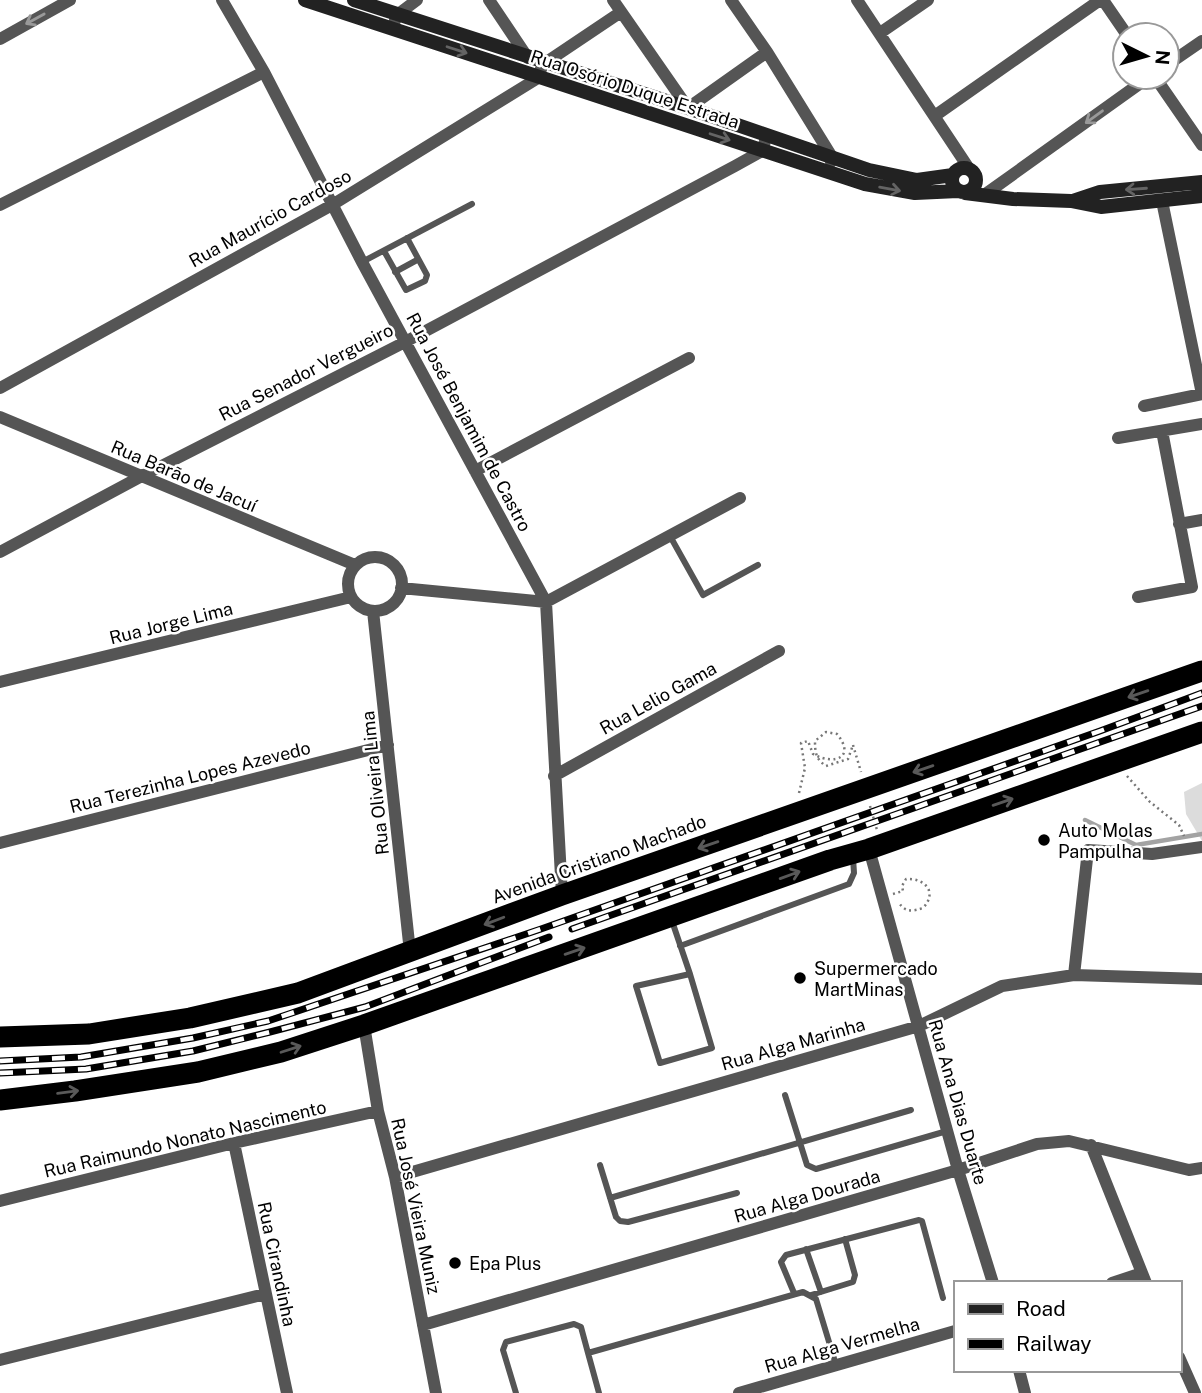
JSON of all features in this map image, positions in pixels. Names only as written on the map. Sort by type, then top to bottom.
[{"type":"highway","name":"Avenida Cristiano Machado","points":[[0,1037],[89,1034],[190,1018],[298,993],[562,895],[1202,671]]},
{"type":"highway","points":[[0,1100],[198,1072],[281,1052],[867,846],[1202,732]]},
{"type":"street","points":[[0,39],[70,0]]},
{"type":"street","name":"Rua José Benjamim de Castro","points":[[222,0],[264,72],[362,262],[546,602],[562,895]]},
{"type":"street","name":"Rua Osório Duque Estrada","points":[[305,0],[361,18],[395,22],[528,58],[688,108],[767,135],[865,184],[915,193],[962,192],[1071,201],[1101,207],[1202,196]]},
{"type":"street","points":[[395,22],[417,0]]},
{"type":"street","points":[[489,0],[528,58]]},
{"type":"street","points":[[613,0],[688,108]]},
{"type":"street","points":[[731,0],[767,52],[830,165]]},
{"type":"street","points":[[857,0],[959,150],[964,174],[972,190],[962,192],[953,186],[964,174]]},
{"type":"street","points":[[880,33],[928,0]]},
{"type":"street","points":[[936,115],[1101,0],[1117,21]]},
{"type":"street","points":[[361,1],[361,18]]},
{"type":"street","name":"Rua Osório Duque Estrada","points":[[361,1],[395,22],[538,78],[762,151],[917,180],[964,174]]},
{"type":"street","points":[[538,78],[544,63],[621,12]]},
{"type":"street","points":[[1181,55],[1202,41]]},
{"type":"street","points":[[683,124],[688,108],[767,52]]},
{"type":"street","points":[[0,205],[264,72]]},
{"type":"street","name":"Rua Maurício Cardoso","points":[[0,388],[332,205],[538,78]]},
{"type":"street","points":[[964,174],[989,195],[1130,91]]},
{"type":"street","points":[[1165,91],[1202,145]]},
{"type":"street","points":[[762,151],[767,135]]},
{"type":"street","name":"Rua Senador Vergueiro","points":[[0,552],[140,477],[405,342],[762,151]]},
{"type":"street","name":"Rua Osório Duque Estrada","points":[[1071,201],[1100,192],[1202,182]]},
{"type":"street","points":[[1144,406],[1202,394],[1162,201]]},
{"type":"street","points":[[475,471],[689,358]]},
{"type":"street","name":"Rua Barão de Jacuí","points":[[0,417],[355,565]]},
{"type":"street","points":[[1118,438],[1202,424]]},
{"type":"street","points":[[1138,597],[1192,587],[1162,430]]},
{"type":"street","points":[[401,588],[546,602],[740,498]]},
{"type":"street","points":[[1179,524],[1202,520]]},
{"type":"street","points":[[370,557],[387,560],[398,572],[401,588],[394,602],[388,607],[373,611],[360,607],[351,597],[348,580],[355,565],[370,557]]},
{"type":"street","name":"Rua Jorge Lima","points":[[0,682],[351,597]]},
{"type":"street","name":"Rua Oliveira Lima","points":[[373,611],[410,952]]},
{"type":"street","name":"Rua Lelio Gama","points":[[554,776],[779,651]]},
{"type":"street","name":"Rua Terezinha Lopes Azevedo","points":[[0,843],[388,745]]},
{"type":"street","name":"Rua Ana Dias Duarte","points":[[867,846],[958,1170],[992,1281]]},
{"type":"street","points":[[1074,975],[1088,850],[1153,854],[1202,847]]},
{"type":"street","name":"Rua Alga Marinha","points":[[395,1177],[919,1026],[1002,986],[1074,975],[1202,979]]},
{"type":"street","name":"Rua José Vieira Muniz","points":[[364,1025],[378,1111],[395,1177],[436,1393]]},
{"type":"street","name":"Rua Raimundo Nonato Nascimento","points":[[0,1201],[234,1143],[378,1111]]},
{"type":"street","name":"Rua Alga Dourada","points":[[423,1325],[958,1170],[1037,1144],[1069,1141],[1189,1170],[1202,1168]]},
{"type":"street","name":"Rua Cirandinha","points":[[234,1143],[287,1393]]},
{"type":"street","points":[[1091,1145],[1144,1278],[1125,1281]]},
{"type":"street","points":[[0,1360],[265,1294]]},
{"type":"street","name":"Rua Alga Vermelha","points":[[739,1393],[954,1331]]},
{"type":"street","points":[[1181,1362],[1195,1393],[1202,1386]]},
{"type":"street","points":[[1019,1372],[1025,1393]]},
{"type":"lane","points":[[362,262],[472,204]]},
{"type":"lane","points":[[384,251],[403,288],[409,290],[425,281],[407,238]]},
{"type":"lane","points":[[395,272],[417,260]]},
{"type":"lane","points":[[670,536],[704,595],[758,565]]},
{"type":"lane","points":[[680,946],[849,884],[867,846]]},
{"type":"lane","points":[[671,917],[690,974],[712,1048],[660,1063],[636,986],[690,974]]},
{"type":"lane","points":[[785,1095],[807,1165],[816,1169],[947,1131]]},
{"type":"lane","points":[[610,1198],[911,1110]]},
{"type":"lane","points":[[600,1165],[616,1217],[620,1221],[628,1222],[737,1193]]},
{"type":"lane","points":[[794,1293],[781,1262],[783,1257],[915,1220],[922,1221],[943,1298]]},
{"type":"lane","points":[[588,1353],[794,1293],[811,1295],[853,1282],[855,1278],[845,1239]]},
{"type":"lane","points":[[806,1249],[821,1292]]},
{"type":"lane","points":[[811,1295],[819,1306],[836,1365]]},
{"type":"lane","points":[[516,1393],[503,1350],[506,1342],[574,1324],[580,1327],[599,1393]]},
{"type":"path","points":[[791,816],[806,768],[801,743],[808,741],[813,754],[817,756],[825,760],[834,761],[841,755],[843,742],[836,734],[826,732],[815,741],[817,756],[818,760],[826,766],[848,759],[853,745],[860,771]]},
{"type":"path","points":[[1115,763],[1150,802],[1180,825],[1186,841]]},
{"type":"path","points":[[867,846],[868,797]]},
{"type":"path","points":[[894,888],[904,909],[913,911],[927,904],[929,890],[922,881],[906,879],[902,886],[903,891]]},
{"type":"shaded area","points":[[1202,783],[1202,841],[1186,814],[1184,792]]},
{"type":"waterway","points":[[1085,820],[1136,845],[1202,834]]},
{"type":"railway","points":[[0,1061],[81,1057],[193,1038],[268,1021],[541,929],[1202,693]]},
{"type":"railway","points":[[572,929],[1202,706]]},
{"type":"railway","points":[[0,1073],[86,1069],[193,1051],[270,1032],[365,1007],[549,937]]},
{"type":"place","name":"Auto Molas Pampulha","points":[[1044,840]]},
{"type":"place","name":"Supermercado MartMinas","points":[[800,978]]},
{"type":"place","name":"Epa Plus","points":[[455,1263]]}]
